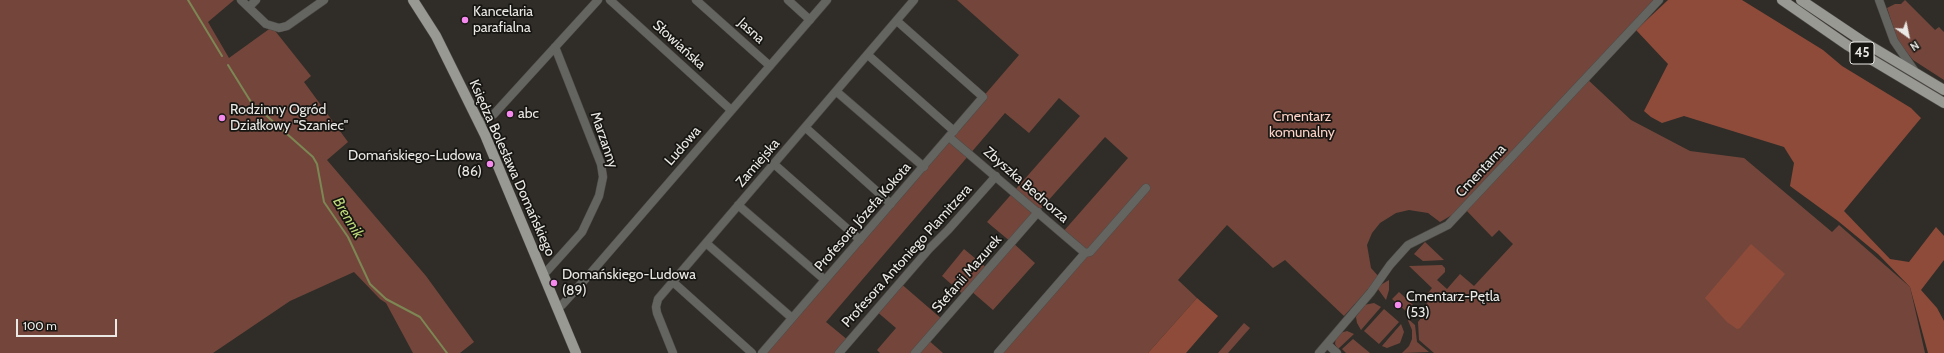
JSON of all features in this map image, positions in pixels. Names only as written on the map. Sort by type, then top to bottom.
[{"type":"main road","name":"Księdza Bolesława Domańskiego","points":[[413,0],[436,36],[480,124],[576,353]]},
{"type":"main road","name":"45","points":[[1782,0],[1843,42],[1944,103]]},
{"type":"main road","name":"45","points":[[1801,0],[1862,41],[1944,90]]},
{"type":"street","points":[[241,0],[266,24],[279,28],[286,26],[324,0]]},
{"type":"street","points":[[249,7],[256,0]]},
{"type":"street","points":[[480,124],[494,114],[598,0]]},
{"type":"street","name":"Słowiańska","points":[[610,0],[731,110]]},
{"type":"street","name":"Jasna","points":[[696,0],[770,66]]},
{"type":"street","points":[[788,0],[810,20]]},
{"type":"street","name":"Ludowa","points":[[557,308],[562,305],[589,275],[827,0]]},
{"type":"street","name":"Zamiejska","points":[[673,353],[656,307],[658,299],[738,205],[838,92],[914,0]]},
{"type":"street","name":"Cmentarna","points":[[1319,353],[1373,290],[1390,265],[1408,244],[1448,225],[1659,0]]},
{"type":"street","points":[[1879,0],[1894,42],[1918,74]]},
{"type":"street","name":"Profesora Józefa Kokota","points":[[762,353],[983,97],[897,21]]},
{"type":"street","name":"Marzanny","points":[[543,273],[547,271],[582,232],[599,196],[603,177],[601,164],[555,47]]},
{"type":"street","name":"Zbyszka Bednorza","points":[[868,55],[996,176],[1085,253]]},
{"type":"street","points":[[838,92],[924,167]]},
{"type":"street","points":[[806,128],[891,204]]},
{"type":"street","points":[[774,164],[860,240]]},
{"type":"street","name":"Profesora Antoniego Plamitzera","points":[[838,353],[929,249],[996,176]]},
{"type":"street","points":[[998,353],[1085,253],[1090,252],[1146,188]]},
{"type":"street","points":[[738,205],[825,280]]},
{"type":"street","name":"Stefanii Mazurek","points":[[915,353],[1038,212]]},
{"type":"street","points":[[706,243],[792,318]]},
{"type":"street","points":[[673,282],[752,353]]},
{"type":"street","points":[[1327,344],[1337,353]]},
{"type":"green space","points":[[0,0],[234,0],[208,22],[229,58],[272,27],[311,76],[304,82],[348,142],[327,160],[426,276],[474,342],[460,353],[413,353],[386,303],[380,299],[354,272],[290,301],[213,353],[0,353]]},
{"type":"green space","name":"Cmentarz komunalny","points":[[957,0],[1657,0],[1586,78],[1631,120],[1690,151],[1744,158],[1832,232],[1839,225],[1910,287],[1925,353],[1434,353],[1419,340],[1418,322],[1422,317],[1418,314],[1428,302],[1424,298],[1432,288],[1409,266],[1442,265],[1445,268],[1445,272],[1437,280],[1447,289],[1460,274],[1474,286],[1513,244],[1499,230],[1492,237],[1464,208],[1440,222],[1428,213],[1409,210],[1396,213],[1380,223],[1372,233],[1367,245],[1371,268],[1379,277],[1344,316],[1285,260],[1273,268],[1227,225],[1178,280],[1197,298],[1148,353],[998,353],[1085,253],[1062,233],[1128,158],[1105,137],[1038,212],[1012,242],[1035,263],[993,310],[970,290],[965,296],[942,276],[964,249],[988,269],[1011,242],[987,222],[1080,116],[1059,98],[1029,133],[1005,113],[826,322],[849,341],[839,353],[762,353],[1019,55]]},
{"type":"green space","points":[[1905,0],[1935,30],[1939,27],[1944,32],[1944,80],[1913,60],[1898,41],[1887,8],[1895,4],[1901,4]]},
{"type":"green space","points":[[1425,242],[1444,260],[1423,261],[1414,254]]},
{"type":"green space","points":[[1389,280],[1389,290],[1386,300],[1378,289],[1379,286]]},
{"type":"green space","points":[[899,282],[943,320],[927,339],[943,353],[880,353],[877,350],[896,328],[875,310]]},
{"type":"green space","points":[[1399,292],[1413,305],[1407,312],[1392,299]]},
{"type":"green space","points":[[1374,303],[1381,307],[1361,330],[1357,323],[1356,317],[1364,305]]},
{"type":"green space","points":[[1384,309],[1399,322],[1379,344],[1364,331]]},
{"type":"green space","points":[[1407,318],[1415,325],[1417,342],[1429,352],[1402,353],[1409,346],[1412,339],[1412,330]]},
{"type":"green space","points":[[1244,323],[1250,328],[1228,353],[1218,353]]},
{"type":"green space","points":[[1401,324],[1404,332],[1400,343],[1387,348],[1382,346]]},
{"type":"green space","points":[[1347,331],[1354,334],[1338,349],[1335,344],[1336,337],[1340,333]]},
{"type":"green space","points":[[1353,339],[1370,353],[1346,353],[1342,349]]},
{"type":"shaded area","points":[[1668,0],[1742,0],[1823,50],[1842,66],[1911,108],[1921,118],[1844,211],[1890,259],[1909,262],[1936,227],[1944,236],[1944,260],[1921,290],[1937,308],[1944,321],[1944,353],[1928,353],[1910,287],[1878,254],[1838,221],[1790,186],[1794,163],[1784,147],[1684,116],[1662,123],[1644,111],[1668,64],[1636,30]]},
{"type":"shaded area","points":[[1751,244],[1785,274],[1740,328],[1737,329],[1727,322],[1705,298]]},
{"type":"shaded area","points":[[1197,298],[1218,316],[1186,353],[1148,353]]},
{"type":"waterway","name":"Brennik","points":[[188,0],[222,56]]},
{"type":"waterway","name":"Brennik","points":[[228,65],[251,102],[313,157],[317,164],[324,202],[348,237],[370,284],[386,299],[420,317],[447,353]]},
{"type":"place","name":"Kancelaria parafialna","points":[[465,20]]},
{"type":"place","name":"abc","points":[[510,114]]},
{"type":"place","name":"Rodzinny Ogród Działkowy \"Szaniec\"","points":[[222,118]]},
{"type":"place","name":"Domańskiego-Ludowa (86)","points":[[490,164]]},
{"type":"place","name":"Domańskiego-Ludowa (89)","points":[[554,283]]},
{"type":"place","name":"Cmentarz-Pętla (53)","points":[[1398,305]]}]
